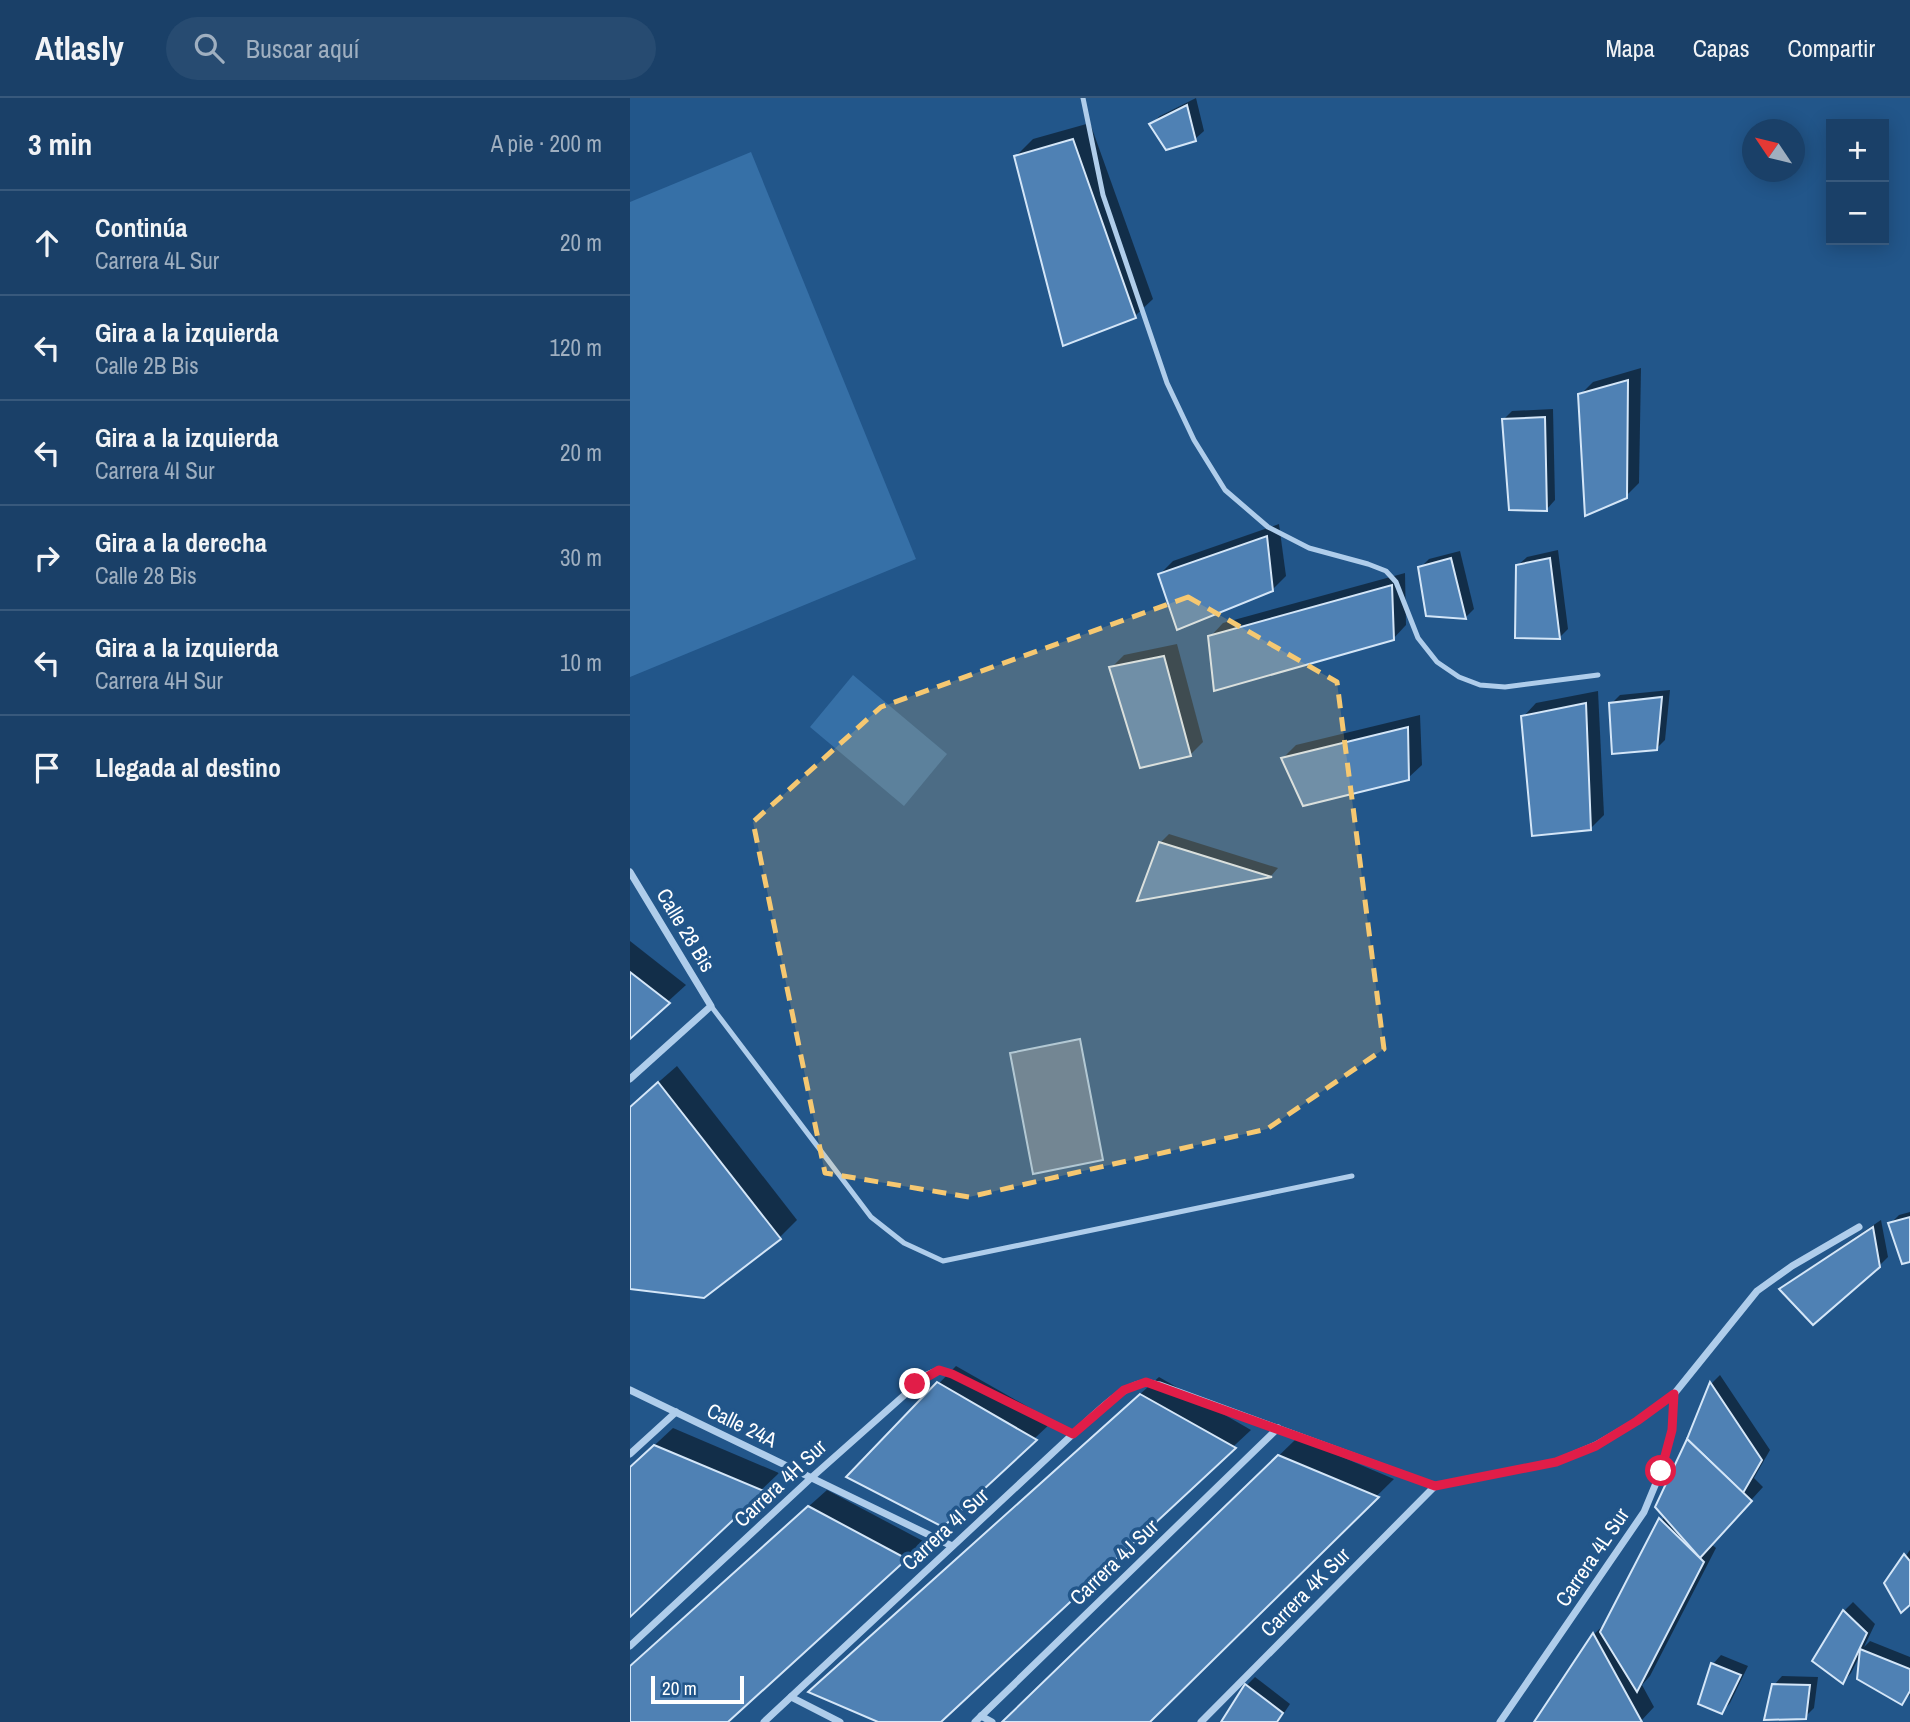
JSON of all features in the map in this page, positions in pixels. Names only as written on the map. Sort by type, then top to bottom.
[{"type":"street","name":"Calle 28 Bis","points":[[630,872],[711,1006]]},
{"type":"street","points":[[630,1079],[711,1006]]},
{"type":"street","points":[[1278,1428],[1435,1486],[1556,1462],[1596,1446],[1674,1394],[1757,1291],[1792,1266],[1859,1227]]},
{"type":"street","name":"Carrera 4H Sur","points":[[630,1646],[811,1478],[927,1375],[939,1370],[964,1379],[1073,1434]]},
{"type":"street","name":"Carrera 4I Sur","points":[[764,1722],[1073,1434],[1124,1390],[1146,1382],[1160,1385],[1278,1428]]},
{"type":"street","name":"Calle 24A","points":[[630,1390],[952,1546]]},
{"type":"street","name":"Carrera 4L Sur","points":[[1500,1722],[1644,1511],[1661,1471],[1672,1430],[1674,1394]]},
{"type":"street","points":[[630,1454],[676,1412]]},
{"type":"street","name":"Carrera 4J Sur","points":[[978,1719],[1278,1428]]},
{"type":"street","name":"Carrera 4K Sur","points":[[1201,1722],[1435,1486]]},
{"type":"street","points":[[791,1697],[840,1722]]},
{"type":"street","points":[[978,1719],[992,1722]]},
{"type":"lane","points":[[1083,98],[1103,195],[1167,383],[1194,440],[1225,490],[1268,527],[1308,548],[1385,570],[1396,582],[1418,638],[1437,662],[1459,677],[1480,685],[1505,687],[1598,675]]},
{"type":"lane","points":[[711,1006],[871,1217],[904,1243],[943,1261],[1352,1176]]},
{"type":"highlighted area","points":[[1188,597],[1337,682],[1384,1049],[1267,1129],[969,1197],[825,1173],[753,822],[881,707]]},
{"type":"shaded area","points":[[751,152],[916,559],[630,677],[630,202]]},
{"type":"shaded area","points":[[853,675],[947,754],[904,806],[810,727]]},
{"type":"shaded area","points":[[1080,1039],[1103,1160],[1033,1174],[1010,1053]]},
{"type":"building","points":[[1187,105],[1196,141],[1166,150],[1149,124]]},
{"type":"building","points":[[1073,139],[1136,318],[1063,346],[1014,156]]},
{"type":"building","points":[[1628,380],[1627,498],[1585,516],[1578,394]]},
{"type":"building","points":[[1545,417],[1547,511],[1509,510],[1502,419]]},
{"type":"building","points":[[1267,536],[1273,591],[1177,630],[1158,574]]},
{"type":"building","points":[[1451,558],[1466,619],[1426,616],[1418,567]]},
{"type":"building","points":[[1550,558],[1560,639],[1515,638],[1516,565]]},
{"type":"building","points":[[1392,585],[1394,640],[1214,691],[1208,636]]},
{"type":"building","points":[[1164,656],[1191,756],[1140,768],[1109,667]]},
{"type":"building","points":[[1662,697],[1657,750],[1612,754],[1609,703]]},
{"type":"building","points":[[1586,703],[1591,830],[1532,836],[1521,716]]},
{"type":"building","points":[[1408,727],[1409,780],[1303,806],[1281,758]]},
{"type":"building","points":[[1159,842],[1272,877],[1137,901]]},
{"type":"building","points":[[630,972],[670,1003],[630,1039]]},
{"type":"building","points":[[658,1082],[781,1239],[704,1298],[630,1289],[630,1107]]},
{"type":"building","points":[[1910,1217],[1910,1262],[1902,1264],[1888,1223]]},
{"type":"building","points":[[1873,1227],[1880,1267],[1813,1325],[1779,1289]]},
{"type":"building","points":[[937,1382],[1037,1440],[943,1527],[846,1477]]},
{"type":"building","points":[[1710,1382],[1762,1460],[1743,1493],[1687,1439]]},
{"type":"building","points":[[1140,1394],[1236,1448],[941,1722],[878,1722],[808,1692]]},
{"type":"building","points":[[1687,1439],[1752,1501],[1700,1558],[1655,1507]]},
{"type":"building","points":[[654,1445],[764,1491],[630,1617],[630,1467]]},
{"type":"building","points":[[1278,1455],[1379,1497],[1150,1722],[1002,1722]]},
{"type":"building","points":[[808,1506],[907,1559],[728,1722],[630,1722],[630,1666]]},
{"type":"building","points":[[1659,1518],[1704,1562],[1637,1692],[1600,1632]]},
{"type":"building","points":[[1904,1554],[1910,1561],[1910,1605],[1901,1613],[1884,1583]]},
{"type":"building","points":[[1843,1610],[1867,1633],[1843,1684],[1812,1661]]},
{"type":"building","points":[[1593,1633],[1642,1722],[1534,1722]]},
{"type":"building","points":[[1860,1649],[1910,1669],[1910,1691],[1902,1705],[1857,1679]]},
{"type":"building","points":[[1711,1663],[1741,1675],[1722,1714],[1698,1704]]},
{"type":"building","points":[[1245,1684],[1283,1713],[1277,1722],[1221,1722]]},
{"type":"building","points":[[1772,1684],[1810,1685],[1806,1719],[1764,1720]]},
{"type":"route","points":[[915,1384],[939,1370],[952,1374],[1073,1434],[1124,1390],[1146,1382],[1435,1486],[1556,1462],[1596,1446],[1674,1394],[1672,1430],[1661,1471]]}]
